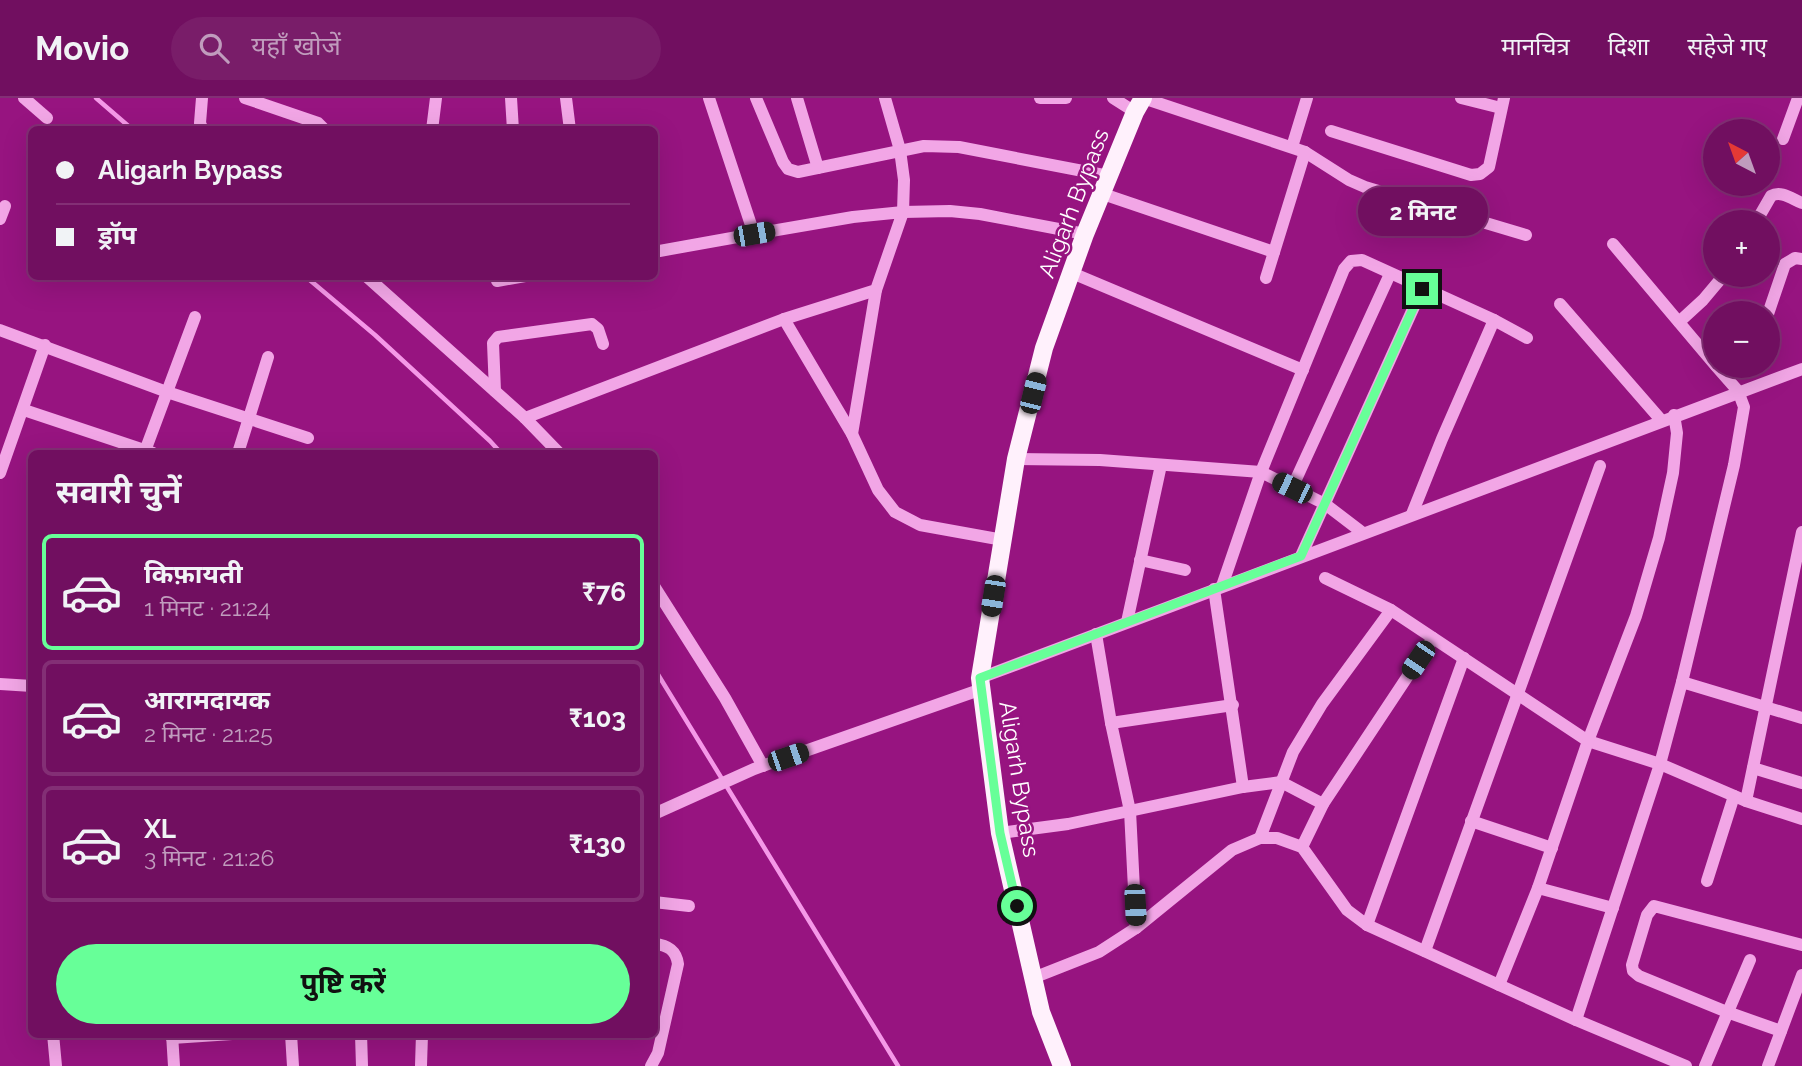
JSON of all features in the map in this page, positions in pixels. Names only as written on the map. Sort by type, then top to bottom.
[{"type":"main road","name":"Aligarh Bypass","points":[[1062,1066],[1041,1012],[1000,833],[981,683],[1016,459],[1044,348],[1085,234],[1139,105]]},
{"type":"street","points":[[24,98],[47,118]]},
{"type":"street","points":[[201,126],[202,98]]},
{"type":"street","points":[[245,98],[321,126]]},
{"type":"street","points":[[432,126],[436,98]]},
{"type":"street","points":[[511,98],[513,126]]},
{"type":"street","points":[[566,98],[570,126]]},
{"type":"street","points":[[709,98],[754,234]]},
{"type":"street","points":[[756,98],[783,162],[788,169],[798,172],[924,146],[959,147],[1109,176]]},
{"type":"street","points":[[797,98],[818,168]]},
{"type":"street","points":[[852,433],[876,289],[903,212],[904,180],[900,150],[885,98]]},
{"type":"street","points":[[1040,98],[1066,98]]},
{"type":"street","points":[[1113,98],[1305,152],[1365,187],[1526,235]]},
{"type":"street","points":[[1292,148],[1307,98]]},
{"type":"street","points":[[1331,131],[1471,175],[1480,174],[1489,167],[1503,103],[1461,98]]},
{"type":"street","points":[[1783,139],[1798,98]]},
{"type":"street","points":[[1266,278],[1305,152]]},
{"type":"street","points":[[1764,210],[1775,194],[1780,193],[1802,203]]},
{"type":"street","points":[[1102,194],[1273,252]]},
{"type":"street","points":[[0,219],[5,206]]},
{"type":"street","points":[[658,251],[853,217],[903,212],[950,211],[980,214],[1085,234]]},
{"type":"street","points":[[1613,244],[1703,350]]},
{"type":"street","points":[[1772,301],[1785,264],[1795,258],[1802,259]]},
{"type":"street","points":[[1243,787],[1218,588],[1261,472],[1343,268],[1352,261],[1362,260],[1528,338]]},
{"type":"street","points":[[1072,273],[1303,369]]},
{"type":"street","points":[[1292,488],[1390,274]]},
{"type":"street","points":[[370,280],[495,391],[556,450]]},
{"type":"street","points":[[497,281],[503,280]]},
{"type":"street","points":[[1679,322],[1714,287]]},
{"type":"street","points":[[524,418],[783,319],[876,289]]},
{"type":"street","points":[[1301,556],[1422,289]]},
{"type":"street","points":[[1560,304],[1661,420],[1675,424],[1741,399],[1802,369]]},
{"type":"street","points":[[150,450],[167,392],[195,317]]},
{"type":"street","points":[[783,319],[852,433],[878,490],[895,512],[920,525],[1003,540]]},
{"type":"street","points":[[1412,514],[1494,320]]},
{"type":"street","points":[[495,391],[493,344],[498,337],[592,324],[598,329],[603,344]]},
{"type":"street","points":[[0,330],[167,392],[308,438]]},
{"type":"street","points":[[0,473],[45,345]]},
{"type":"street","points":[[239,450],[268,357]]},
{"type":"street","points":[[1576,1020],[1660,764],[1734,465],[1741,399],[1726,378]]},
{"type":"street","points":[[24,410],[143,450]]},
{"type":"street","points":[[658,812],[759,767],[981,683],[1096,634],[1661,420]]},
{"type":"street","points":[[1499,985],[1538,888],[1588,741],[1636,616],[1659,538],[1673,473],[1675,424]]},
{"type":"street","points":[[1016,459],[1100,460],[1261,472],[1325,504],[1363,533]]},
{"type":"street","points":[[1127,622],[1161,465]]},
{"type":"street","points":[[1424,951],[1600,466]]},
{"type":"street","points":[[1707,881],[1753,768],[1802,532]]},
{"type":"street","points":[[1140,560],[1185,570]]},
{"type":"street","points":[[1325,578],[1391,610],[1588,741],[1660,764],[1740,798],[1802,819]]},
{"type":"street","points":[[658,592],[725,698],[759,767]]},
{"type":"street","points":[[1260,838],[1293,752],[1322,704],[1391,610]]},
{"type":"street","points":[[1096,634],[1130,811],[1136,928]]},
{"type":"street","points":[[1302,847],[1324,804],[1433,638]]},
{"type":"street","points":[[1367,925],[1464,658]]},
{"type":"street","points":[[1682,682],[1802,718]]},
{"type":"street","points":[[0,684],[28,686]]},
{"type":"street","points":[[1111,723],[1233,705]]},
{"type":"street","points":[[1753,768],[1802,783]]},
{"type":"street","points":[[1000,833],[1068,824],[1243,787],[1281,782],[1324,804]]},
{"type":"street","points":[[1471,821],[1552,848]]},
{"type":"street","points":[[1033,978],[1099,952],[1136,928],[1231,850],[1260,838],[1277,838],[1302,847],[1347,910],[1367,925],[1576,1020],[1686,1066]]},
{"type":"street","points":[[1538,888],[1613,908]]},
{"type":"street","points":[[658,902],[689,906]]},
{"type":"street","points":[[1781,1031],[1639,976],[1633,971],[1632,965],[1650,909],[1659,906],[1802,945]]},
{"type":"street","points":[[651,1066],[658,1054],[678,964],[677,956],[671,948],[658,944]]},
{"type":"street","points":[[1705,1066],[1750,960]]},
{"type":"street","points":[[1768,1066],[1802,975]]},
{"type":"street","points":[[54,1038],[56,1066]]},
{"type":"street","points":[[172,1038],[174,1066]]},
{"type":"street","points":[[291,1038],[293,1066]]},
{"type":"street","points":[[361,1038],[362,1066]]},
{"type":"street","points":[[421,1066],[422,1038]]},
{"type":"waterway","points":[[96,98],[128,126]]},
{"type":"waterway","points":[[310,280],[375,335],[498,450]]},
{"type":"waterway","points":[[658,675],[898,1066]]},
{"type":"route","points":[[1017,906],[1000,833],[980,678],[1301,556],[1422,289]]}]
